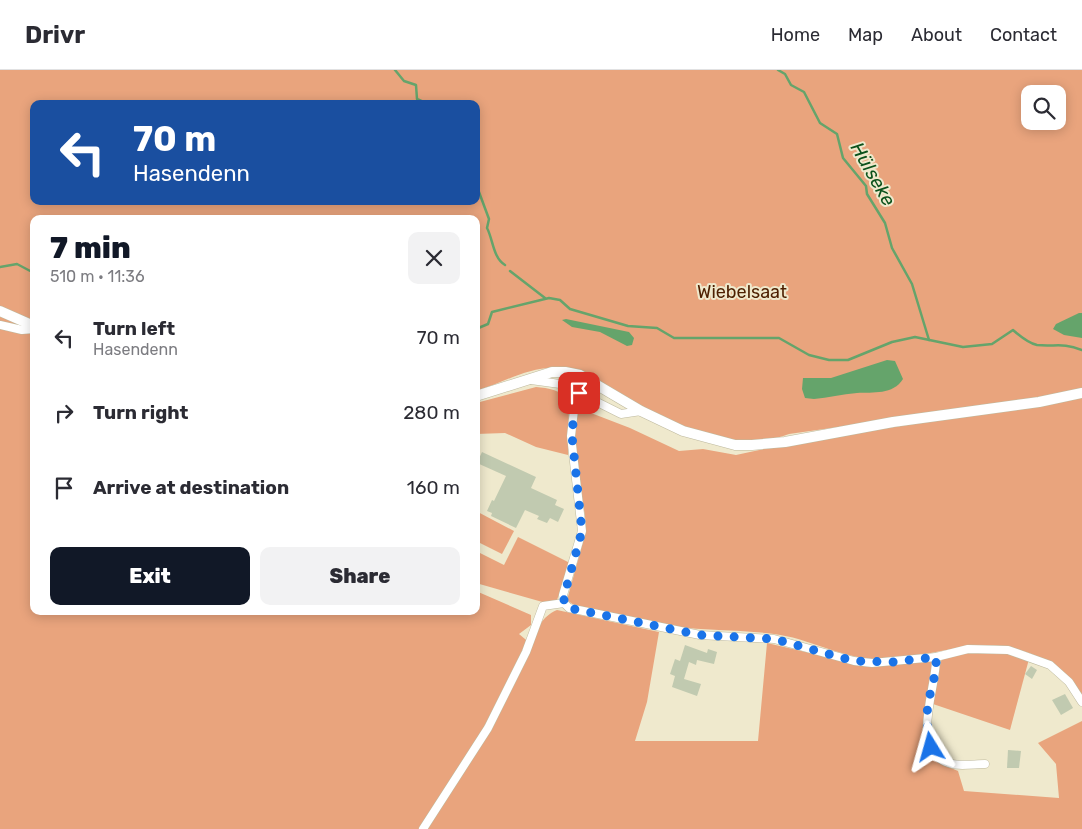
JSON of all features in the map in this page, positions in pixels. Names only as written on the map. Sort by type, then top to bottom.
[{"type":"main road","points":[[0,310],[30,325]]},
{"type":"main road","points":[[480,395],[552,372],[580,375],[641,411],[683,431],[726,443],[752,445],[785,442],[893,422],[1039,402],[1082,393]]},
{"type":"street","points":[[0,325],[22,330],[30,328]]},
{"type":"street","points":[[529,380],[560,384],[621,414],[641,411]]},
{"type":"street","points":[[579,393],[574,410],[572,436],[582,531],[564,596],[564,603],[569,608],[700,635],[774,639],[791,642],[854,661],[893,662],[936,657],[968,649],[995,648],[1015,652],[1050,665],[1069,682],[1082,702]]},
{"type":"street","points":[[423,829],[488,728],[526,652],[543,606],[564,603]]},
{"type":"street","points":[[936,657],[937,670],[928,705],[927,728],[931,747],[938,758],[947,763],[984,764]]},
{"type":"green space","points":[[0,70],[1082,70],[1082,390],[1070,394],[789,434],[771,439],[753,441],[734,440],[696,431],[660,416],[583,373],[571,370],[559,368],[538,369],[480,390],[480,215],[30,215],[30,615],[480,615],[480,593],[531,615],[531,625],[519,634],[531,644],[543,620],[557,610],[659,632],[647,702],[635,741],[758,741],[767,643],[870,667],[932,660],[935,670],[926,704],[933,755],[939,763],[958,771],[964,791],[1059,798],[1056,764],[1038,743],[1082,721],[1082,829],[0,829]]},
{"type":"green space","points":[[536,387],[550,389],[563,394],[569,401],[568,455],[536,447],[505,433],[480,434],[480,402]]},
{"type":"green space","points":[[1082,397],[1082,695],[1068,678],[1052,664],[1012,648],[995,645],[961,647],[891,659],[860,658],[787,636],[745,631],[685,628],[646,622],[575,606],[567,600],[586,531],[585,515],[575,462],[578,408],[630,428],[679,451],[703,449],[736,455],[782,445]]},
{"type":"green space","points":[[480,513],[514,531],[502,554],[480,543]]},
{"type":"green space","points":[[518,537],[570,563],[557,600],[546,603],[480,584],[480,553],[504,565]]},
{"type":"green space","points":[[979,651],[996,651],[1029,659],[1010,730],[930,703],[942,658]]},
{"type":"shaded area","points":[[1082,313],[1082,338],[1064,335],[1053,329],[1056,324]]},
{"type":"shaded area","points":[[566,319],[629,332],[634,338],[632,345],[627,346],[600,332],[572,327],[562,320]]},
{"type":"shaded area","points":[[887,360],[895,361],[903,379],[894,388],[876,392],[814,399],[805,398],[802,389],[803,378],[831,378]]},
{"type":"building","points":[[482,452],[536,477],[531,488],[557,500],[555,505],[564,509],[558,522],[550,518],[547,523],[537,519],[539,516],[525,510],[516,528],[491,516],[492,513],[487,511],[506,476],[480,464]]},
{"type":"building","points":[[685,645],[707,653],[708,649],[717,652],[714,664],[697,660],[696,665],[689,662],[684,679],[701,684],[697,696],[672,687],[675,676],[670,674],[675,659],[680,661]]},
{"type":"building","points":[[1031,666],[1037,670],[1032,679],[1025,674]]},
{"type":"building","points":[[1065,694],[1073,708],[1061,715],[1052,700]]},
{"type":"building","points":[[1008,750],[1021,751],[1019,768],[1007,768]]},
{"type":"waterway","points":[[395,70],[404,81],[416,85],[417,99],[419,100]]},
{"type":"waterway","name":"Hülseke","points":[[778,70],[785,74],[791,85],[804,92],[820,123],[837,134],[843,158],[866,186],[867,194],[885,223],[892,248],[912,284],[929,340]]},
{"type":"waterway","points":[[480,195],[489,219],[487,228],[494,248],[498,258],[505,265]]},
{"type":"waterway","name":"Wiebelsaat","points":[[0,267],[17,264],[30,271]]},
{"type":"waterway","points":[[510,271],[545,298]]},
{"type":"waterway","name":"Wiebelsaat","points":[[480,327],[488,324],[492,312],[549,298],[560,300],[570,309],[628,326],[657,328],[674,338],[779,338],[809,355],[829,360],[848,360],[892,342],[915,337],[963,347],[992,344],[1013,330],[1027,341],[1037,345],[1064,345],[1082,350]]},
{"type":"route","points":[[579,393],[574,410],[572,436],[574,473],[582,519],[582,531],[564,596],[564,603],[569,608],[700,635],[774,639],[791,642],[854,661],[872,663],[893,662],[936,657],[937,670],[928,705],[927,728],[931,747]]}]
